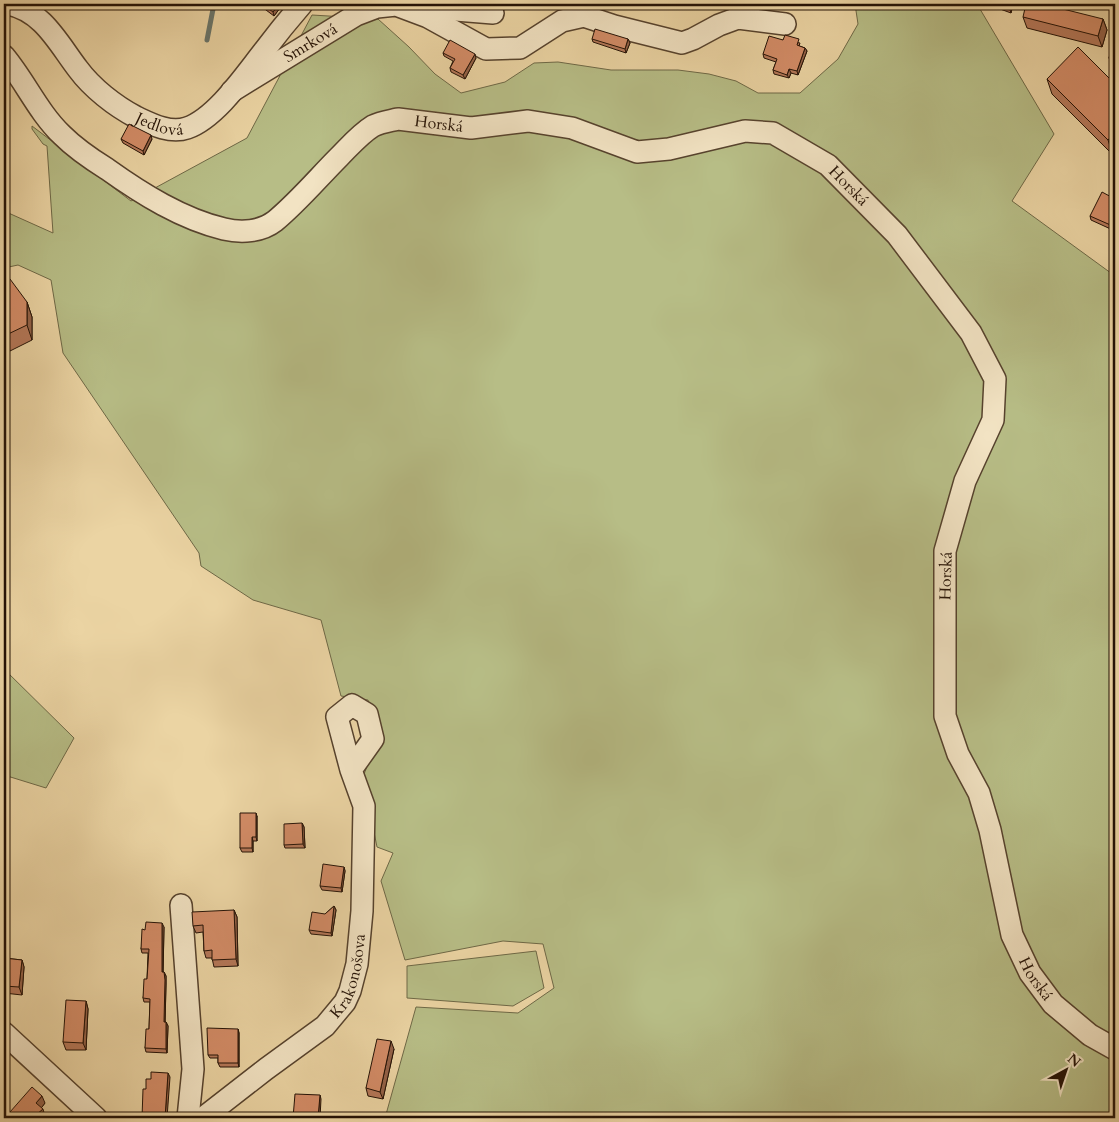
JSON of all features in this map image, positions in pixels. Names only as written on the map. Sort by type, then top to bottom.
[{"type":"street","name":"Jedlová","points":[[8,4],[16,5],[35,16],[53,34],[87,80],[123,110],[163,128],[186,128],[199,122],[232,91],[302,4]]},
{"type":"street","name":"Smrková","points":[[232,91],[356,15],[377,8],[396,5],[494,13]]},
{"type":"street","points":[[396,5],[435,20],[486,49],[520,48],[562,21],[584,16],[614,26],[682,43],[738,18],[785,24]]},
{"type":"street","name":"Horská","points":[[4,56],[45,116],[74,147],[144,194],[199,220],[225,229],[253,230],[264,228],[275,221],[306,191],[361,134],[373,126],[398,119],[471,128],[528,121],[572,128],[637,152],[669,150],[745,131],[773,133],[828,165],[897,235],[971,333],[995,379],[993,420],[965,481],[945,551],[945,716],[958,754],[979,793],[990,830],[1012,936],[1030,973],[1053,1004],[1090,1035],[1115,1049]]},
{"type":"street","name":"Krakonošova","points":[[203,1118],[325,1026],[348,996],[357,964],[362,911],[364,806],[351,770]]},
{"type":"street","points":[[180,905],[194,1069],[188,1118]]},
{"type":"street","points":[[4,1033],[96,1118]]},
{"type":"green space","points":[[855,4],[977,4],[1054,134],[1012,201],[1115,276],[1115,1118],[385,1118],[416,1007],[518,1013],[554,988],[543,944],[503,941],[405,960],[381,881],[393,853],[377,847],[363,777],[379,734],[368,700],[341,696],[321,620],[253,600],[201,566],[199,553],[63,353],[51,280],[18,265],[4,268],[4,211],[53,233],[47,146],[43,144],[32,129],[32,126],[131,201],[247,138],[312,15],[378,19],[435,74],[461,93],[505,82],[534,63],[558,62],[611,70],[678,70],[709,74],[736,81],[758,93],[800,93],[838,59],[858,24]]},
{"type":"green space","points":[[4,669],[74,738],[46,788],[4,775]]},
{"type":"green space","points":[[536,951],[544,988],[513,1006],[407,998],[407,966]]},
{"type":"building","points":[[262,4],[279,4],[273,12]]},
{"type":"building","points":[[1026,4],[1043,4],[1103,19],[1098,36],[1023,17]]},
{"type":"building","points":[[595,29],[628,39],[625,49],[592,39]]},
{"type":"building","points":[[785,35],[799,39],[797,45],[805,48],[797,71],[789,69],[787,75],[773,70],[777,59],[763,54],[769,36],[783,40]]},
{"type":"building","points":[[450,40],[475,54],[463,75],[450,68],[455,59],[443,53]]},
{"type":"building","points":[[1112,44],[1115,45],[1115,59],[1109,58]]},
{"type":"building","points":[[1078,47],[1115,84],[1115,132],[1108,140],[1047,79]]},
{"type":"building","points":[[129,124],[151,135],[143,151],[121,139]]},
{"type":"building","points":[[1102,192],[1115,199],[1115,227],[1090,216]]},
{"type":"building","points":[[10,279],[27,302],[27,325],[4,336],[9,325],[4,322],[4,283]]},
{"type":"building","points":[[240,813],[256,813],[256,837],[252,837],[252,848],[240,848]]},
{"type":"building","points":[[302,823],[303,844],[284,845],[284,824]]},
{"type":"building","points":[[323,864],[344,867],[341,888],[320,886]]},
{"type":"building","points":[[334,906],[331,933],[309,930],[312,912],[325,914]]},
{"type":"building","points":[[234,910],[236,959],[212,960],[212,950],[204,951],[203,925],[193,926],[192,912]]},
{"type":"building","points":[[146,922],[162,923],[162,972],[164,972],[165,980],[164,1022],[166,1022],[166,1049],[145,1048],[146,1029],[149,1029],[150,999],[143,998],[144,979],[147,979],[149,949],[141,949],[142,929],[145,930]]},
{"type":"building","points":[[4,958],[22,960],[19,987],[4,986]]},
{"type":"building","points":[[66,1000],[86,1001],[83,1043],[63,1042]]},
{"type":"building","points":[[207,1028],[238,1029],[238,1063],[218,1063],[218,1055],[208,1055]]},
{"type":"building","points":[[377,1039],[391,1041],[380,1092],[366,1088]]},
{"type":"building","points":[[151,1072],[168,1073],[165,1118],[142,1118],[143,1089],[146,1089],[146,1079],[151,1079]]},
{"type":"building","points":[[32,1087],[42,1096],[36,1103],[43,1109],[37,1114],[41,1118],[17,1118],[10,1112]]},
{"type":"building","points":[[295,1094],[320,1095],[318,1118],[293,1118]]},
{"type":"waterway","points":[[207,40],[214,4]]}]
